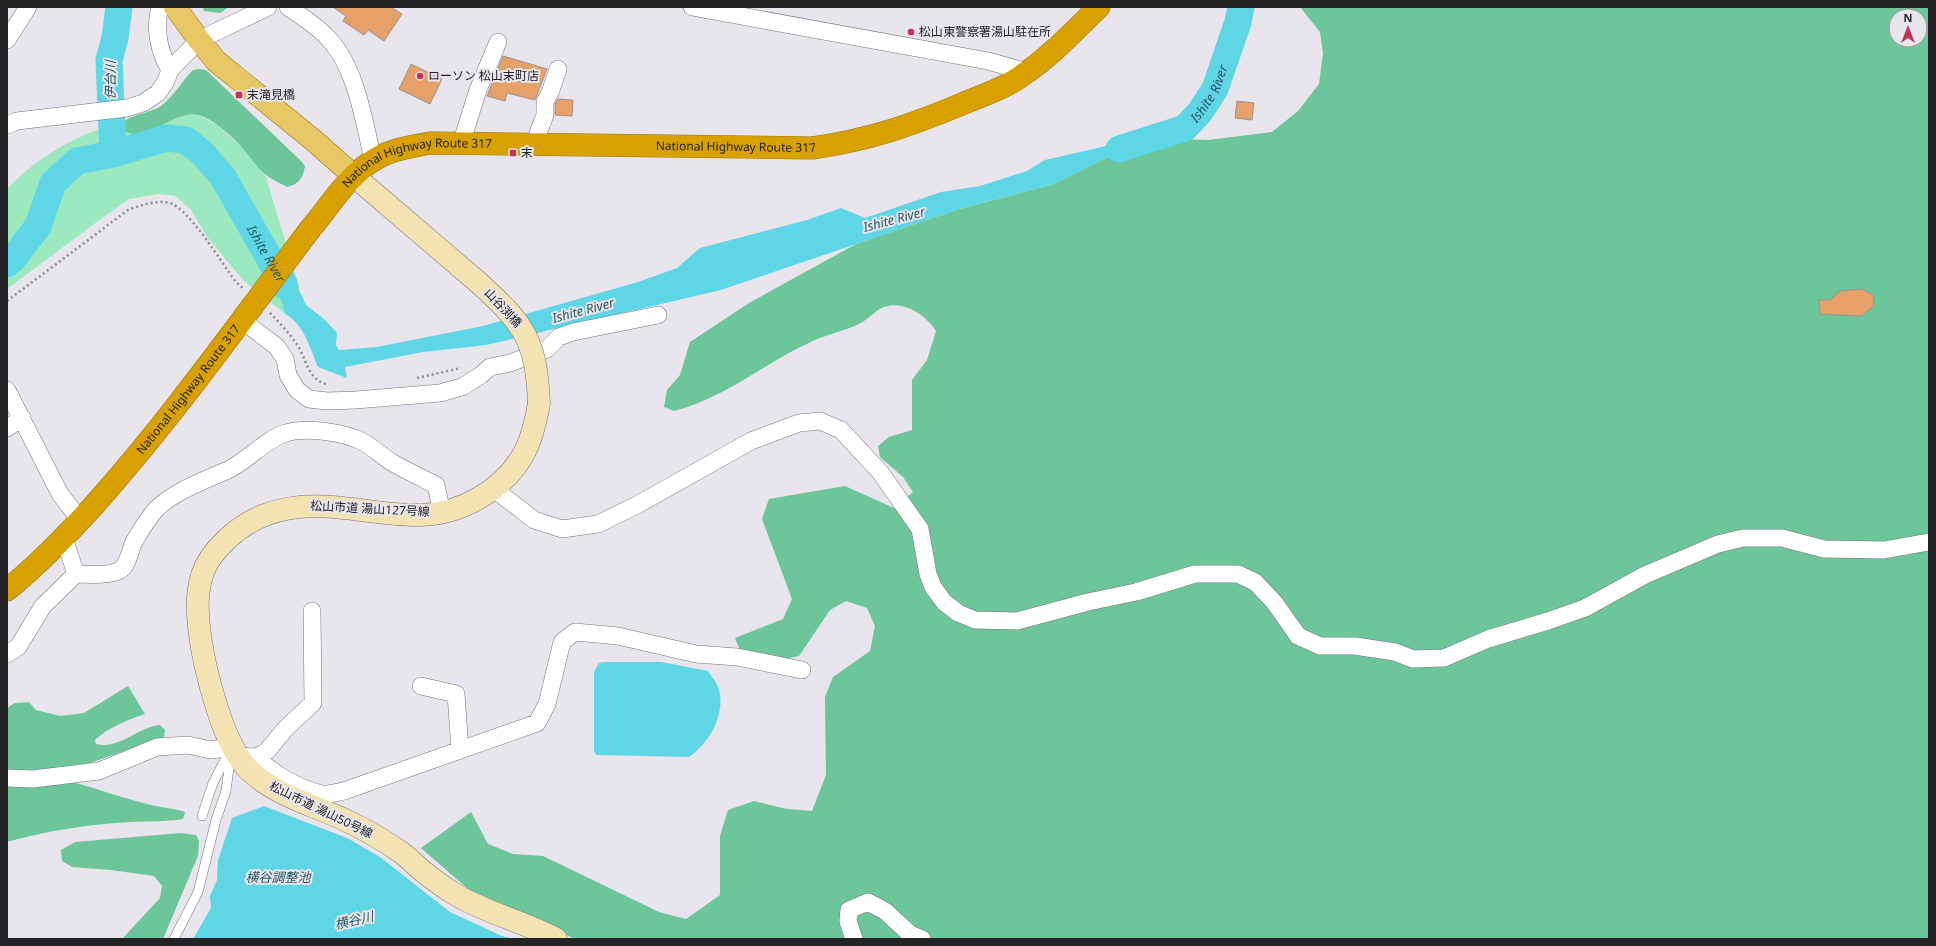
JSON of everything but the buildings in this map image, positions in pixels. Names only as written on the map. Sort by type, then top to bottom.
[{"type":"highway","name":"National Highway Route 317","points":[[7,590],[64,538],[146,446],[196,382],[311,228],[354,176],[373,160],[398,149],[430,143],[812,148],[863,140],[922,122],[994,91],[1027,72],[1099,7]]},
{"type":"main road","points":[[175,7],[198,40],[216,61],[312,139],[354,176]]},
{"type":"street","points":[[7,40],[28,7]]},
{"type":"street","points":[[160,7],[159,44],[162,57],[170,70]]},
{"type":"street","points":[[7,124],[33,119],[127,108],[143,103],[158,93],[166,81],[170,70],[198,40],[268,7]]},
{"type":"street","points":[[288,7],[328,37],[348,67],[358,96],[373,160]]},
{"type":"street","points":[[692,7],[988,61],[1027,72]]},
{"type":"street","points":[[461,144],[478,90],[498,42]]},
{"type":"street","points":[[538,145],[538,133],[545,115],[544,102],[551,90],[558,69]]},
{"type":"street","name":"山谷渕橋","points":[[354,176],[479,283],[507,309],[524,330],[532,349],[538,374],[539,403]]},
{"type":"street","points":[[246,314],[277,347],[284,359],[288,374],[297,390],[309,399],[327,401],[440,393],[462,387],[481,376],[490,367],[510,363],[547,349],[558,337],[573,332],[658,315]]},
{"type":"street","points":[[7,390],[60,494],[80,520]]},
{"type":"street","name":"松山市道 湯山127号線","points":[[242,754],[216,702],[202,646],[198,621],[197,598],[203,573],[215,553],[235,532],[261,516],[282,509],[303,506],[421,515],[442,513],[461,507],[494,489],[514,469],[524,454],[534,426],[539,403]]},
{"type":"street","points":[[7,428],[22,418]]},
{"type":"street","points":[[494,489],[534,520],[562,529],[598,524],[751,441],[799,423],[820,421],[841,430],[880,472],[920,529],[928,574],[933,587],[944,602],[958,613],[975,620],[1017,621],[1088,602],[1136,592],[1195,574],[1238,574],[1255,582],[1274,602],[1298,636],[1320,646],[1362,647],[1395,652],[1413,659],[1444,658],[1488,640],[1584,608],[1644,575],[1724,542],[1743,538],[1782,538],[1824,549],[1884,550],[1929,542]]},
{"type":"street","points":[[7,654],[18,647],[43,606],[76,574],[107,574],[118,572],[128,560],[134,542],[143,526],[153,512],[169,499],[232,468],[258,451],[272,439],[286,433],[302,430],[339,435],[361,441],[391,462],[436,485],[442,513]]},
{"type":"street","points":[[64,538],[76,574]]},
{"type":"street","points":[[7,778],[33,779],[99,771],[157,747],[188,746],[242,754],[267,751],[286,728],[313,703],[312,611]]},
{"type":"street","points":[[242,754],[263,764],[298,786],[324,794],[344,791],[537,723],[547,704],[562,642],[575,632],[618,636],[696,654],[737,657],[802,670]]},
{"type":"street","points":[[421,686],[456,694],[460,750]]},
{"type":"street","name":"松山市道 湯山50号線","points":[[242,754],[247,768],[267,783],[301,802],[347,821],[374,835],[404,854],[424,872],[454,893],[493,914],[556,939]]},
{"type":"street","points":[[854,939],[848,921],[850,910],[868,902],[885,911],[910,934],[922,939]]},
{"type":"lane","points":[[202,816],[213,783],[242,754]]},
{"type":"lane","points":[[174,939],[198,892],[216,820],[226,791],[242,754]]},
{"type":"green space","points":[[203,7],[229,7],[220,13],[204,11]]},
{"type":"green space","points":[[1300,7],[1929,7],[1929,939],[575,939],[468,889],[421,848],[471,812],[488,844],[513,854],[543,856],[659,912],[686,919],[720,895],[720,836],[728,810],[754,801],[787,809],[812,811],[826,775],[825,697],[833,677],[870,651],[875,626],[867,608],[846,601],[830,610],[799,656],[786,659],[740,650],[735,638],[783,619],[792,599],[762,519],[769,499],[845,486],[894,508],[913,492],[903,477],[880,457],[878,446],[889,437],[912,430],[912,380],[927,360],[936,331],[932,325],[914,310],[907,307],[892,305],[884,307],[859,324],[795,350],[711,398],[674,411],[664,407],[667,390],[680,375],[690,342],[749,303],[856,244],[956,210],[1054,184],[1098,162],[1154,138],[1208,140],[1272,132],[1298,111],[1319,84],[1323,53],[1320,32]]},
{"type":"green space","points":[[193,70],[206,70],[301,161],[305,166],[300,180],[287,187],[269,177],[259,168],[242,147],[224,130],[210,120],[198,115],[188,115],[177,118],[147,132],[137,134],[128,132],[119,126],[128,119],[161,106],[170,98]]},
{"type":"green space","points":[[182,115],[198,115],[217,125],[247,152],[265,174],[301,294],[269,255],[285,314],[243,280],[207,237],[191,210],[176,196],[158,194],[129,199],[7,289],[7,189],[14,182],[47,155],[86,134],[123,121],[119,127],[169,121]]},
{"type":"green space","points":[[128,686],[145,714],[125,721],[106,731],[95,740],[96,744],[113,744],[144,730],[160,725],[165,730],[164,737],[90,763],[71,767],[72,780],[76,783],[132,800],[185,812],[183,819],[84,826],[53,831],[7,842],[7,708],[15,703],[29,702],[36,710],[60,716],[84,713]]},
{"type":"green space","points":[[181,833],[196,835],[199,841],[198,856],[163,939],[122,939],[160,898],[162,886],[154,876],[111,870],[72,867],[62,861],[61,850],[75,842]]},
{"type":"water","points":[[1154,138],[1098,162],[1054,184],[956,210],[721,290],[486,345],[423,352],[345,367],[347,378],[318,367],[302,330],[292,318],[285,314],[268,254],[301,294],[306,305],[324,319],[337,333],[336,345],[339,350],[377,347],[483,326],[638,282],[677,268],[700,248],[807,220],[841,208],[865,218],[941,192],[980,186],[1027,171],[1045,160],[1124,142]]},
{"type":"water","points":[[661,662],[708,671],[718,687],[720,707],[715,726],[704,744],[689,757],[596,755],[594,751],[594,672],[599,663]]},
{"type":"water","name":"横谷調整池","points":[[264,806],[347,838],[380,857],[450,912],[502,936],[515,939],[193,939],[211,908],[210,896],[217,880],[218,860],[232,818]]},
{"type":"waterway","name":"伊台川","points":[[113,154],[109,60],[115,38],[119,7]]},
{"type":"waterway","name":"Ishite River","points":[[1119,149],[1185,128],[1200,112],[1215,89],[1238,22],[1241,7]]},
{"type":"waterway","name":"Ishite River","points":[[7,264],[13,259],[38,226],[53,183],[77,161],[113,154],[166,138],[186,140],[203,154],[223,177],[285,286]]},
{"type":"place","name":"松山東警察署湯山駐在所","points":[[911,32]]},
{"type":"place","name":"ローソン 松山末町店","points":[[420,76]]},
{"type":"place","name":"末滝見橋","points":[[239,95]]},
{"type":"place","name":"末","points":[[513,153]]},
{"type":"water label","name":"横谷川","points":[[354,920]]}]
